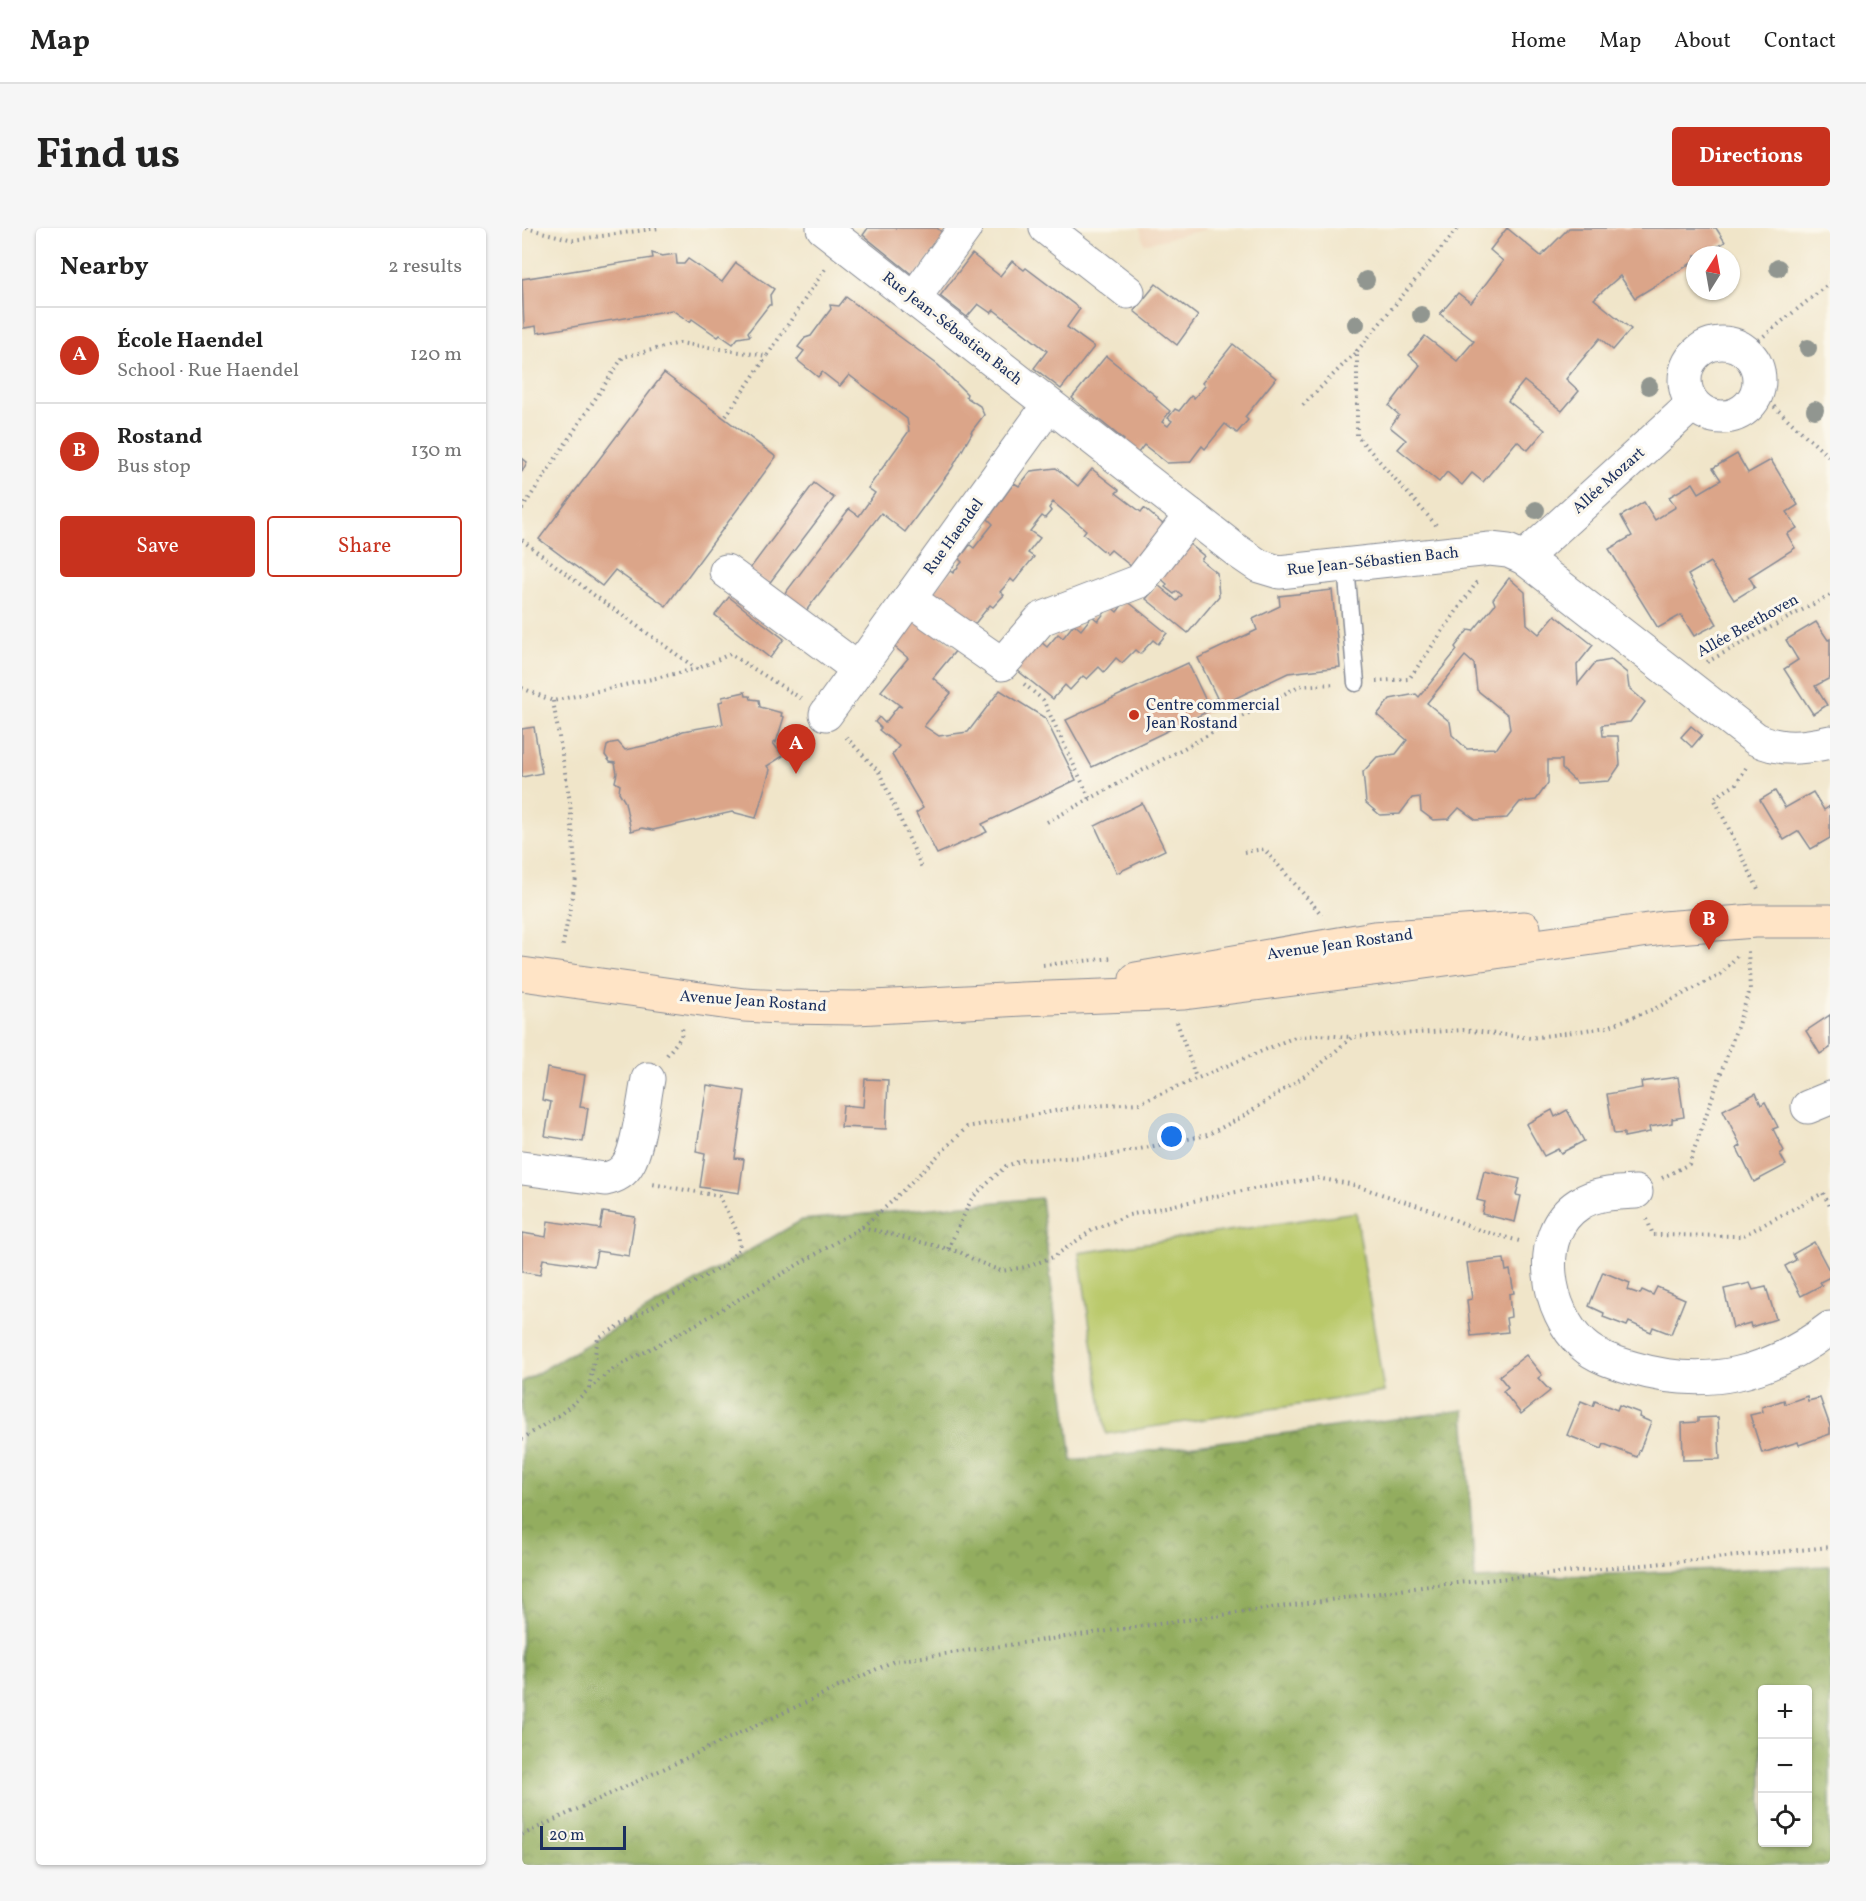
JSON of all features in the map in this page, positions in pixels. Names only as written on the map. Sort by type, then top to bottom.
[{"type":"street","points":[[914,298],[965,228]]},
{"type":"street","points":[[1046,228],[1128,292]]},
{"type":"street","name":"Rue Jean-Sébastien Bach","points":[[833,236],[1237,551],[1269,571],[1346,566],[1461,552],[1512,554]]},
{"type":"street","points":[[1722,343],[1734,345],[1745,351],[1757,368],[1758,389],[1748,406],[1730,416],[1710,415],[1693,404],[1687,394],[1684,376],[1695,354],[1710,345],[1722,343]]},
{"type":"street","name":"Allée Mozart","points":[[1512,554],[1693,404]]},
{"type":"street","name":"Rue Haendel","points":[[826,714],[1049,405]]},
{"type":"street","points":[[909,599],[1002,664],[1041,619],[1140,581],[1191,515]]},
{"type":"street","points":[[1512,554],[1745,732],[1780,748],[1806,747],[1830,742]]},
{"type":"street","points":[[726,571],[858,669]]},
{"type":"street","name":"Avenue Jean Rostand","points":[[1022,999],[1374,938],[1520,928],[1751,930],[1830,921]]},
{"type":"street","name":"Avenue Jean Rostand","points":[[522,974],[688,998],[780,1007],[824,1008],[1167,994],[1396,966],[1663,928]]},
{"type":"street","points":[[522,1168],[592,1179],[614,1177],[629,1163],[648,1079]]},
{"type":"street","points":[[1636,1192],[1608,1193],[1578,1204],[1564,1216],[1557,1228],[1550,1250],[1551,1280],[1563,1319],[1572,1334],[1593,1353],[1620,1364],[1666,1376],[1718,1377],[1741,1374],[1764,1367],[1791,1355],[1830,1328]]},
{"type":"lane","points":[[1346,566],[1356,683]]},
{"type":"path","points":[[525,229],[573,240],[659,228]]},
{"type":"path","points":[[1303,405],[1358,351],[1458,228]]},
{"type":"path","points":[[726,416],[768,356],[833,236]]},
{"type":"path","points":[[1745,351],[1830,283]]},
{"type":"path","points":[[522,509],[623,357],[680,343],[768,356]]},
{"type":"path","points":[[1358,351],[1357,436],[1461,552]]},
{"type":"path","points":[[1758,389],[1830,458]]},
{"type":"path","points":[[522,540],[697,669]]},
{"type":"path","points":[[1047,822],[1299,686],[1409,679],[1512,554]]},
{"type":"path","name":"Allée Beethoven","points":[[1677,679],[1830,595]]},
{"type":"path","points":[[522,688],[553,701],[697,669],[730,654],[826,714],[879,772],[923,870]]},
{"type":"path","points":[[1002,664],[1043,700],[1090,799]]},
{"type":"path","points":[[553,701],[570,802],[576,878],[561,952]]},
{"type":"path","points":[[522,1439],[561,1413],[610,1370],[700,1322],[862,1227],[887,1206],[967,1127],[1077,1107],[1139,1103],[1295,1037],[1463,1030],[1531,1038],[1607,1027],[1656,1008],[1720,975],[1740,953],[1751,930],[1761,895],[1714,798],[1736,785],[1761,741]]},
{"type":"path","points":[[1244,852],[1264,849],[1329,922]]},
{"type":"path","points":[[1751,930],[1750,990],[1689,1164],[1636,1192],[1653,1235],[1742,1236],[1822,1192],[1830,1206]]},
{"type":"path","points":[[1038,965],[1120,958]]},
{"type":"path","points":[[1167,994],[1196,1078]]},
{"type":"path","points":[[648,1079],[681,1037],[688,998]]},
{"type":"path","points":[[948,1249],[972,1198],[1006,1166],[1023,1160],[1106,1156],[1207,1135],[1244,1116],[1315,1069],[1352,1036]]},
{"type":"path","points":[[589,1388],[598,1338],[725,1265],[740,1248],[738,1233],[718,1196],[614,1177]]},
{"type":"path","points":[[862,1227],[960,1252],[1001,1271],[1026,1267],[1053,1257],[1094,1229],[1129,1215],[1230,1193],[1317,1178],[1350,1184],[1428,1209],[1482,1231],[1550,1250]]},
{"type":"path","points":[[522,1835],[894,1661],[1436,1585],[1830,1547]]},
{"type":"shaded area","points":[[1140,228],[1211,228],[1144,244]]},
{"type":"green space","points":[[1041,1198],[1072,1461],[1464,1410],[1475,1579],[1830,1566],[1830,1865],[522,1865],[522,1382],[802,1220]]},
{"type":"green space","points":[[1356,1212],[1384,1392],[1106,1434],[1079,1253]]},
{"type":"building","points":[[868,228],[937,228],[946,236],[915,277],[863,235]]},
{"type":"building","points":[[1507,228],[1541,256],[1569,228],[1716,228],[1725,242],[1719,246],[1686,246],[1686,267],[1635,298],[1620,276],[1594,299],[1631,329],[1613,350],[1600,338],[1566,379],[1579,391],[1562,411],[1524,381],[1508,401],[1545,430],[1528,450],[1517,441],[1483,482],[1472,473],[1462,485],[1447,472],[1439,482],[1398,449],[1406,440],[1390,427],[1399,415],[1389,406],[1420,365],[1409,355],[1425,336],[1457,361],[1474,341],[1440,314],[1458,293],[1471,303],[1503,261],[1490,250]]},
{"type":"building","points":[[652,253],[662,256],[676,254],[677,264],[684,264],[688,259],[722,282],[736,263],[774,289],[770,295],[771,305],[748,332],[750,336],[738,338],[733,344],[720,335],[718,337],[692,319],[690,322],[672,310],[537,333],[536,326],[524,328],[522,279],[653,258]]},
{"type":"building","points":[[972,254],[1000,276],[1012,261],[1024,270],[1026,268],[1080,309],[1067,327],[1094,347],[1061,389],[1034,368],[1047,351],[994,310],[991,313],[978,304],[967,317],[940,296]]},
{"type":"building","points":[[1156,284],[1198,316],[1177,345],[1134,311]]},
{"type":"building","points":[[846,297],[938,365],[967,394],[966,397],[980,406],[984,415],[971,432],[952,468],[905,532],[881,513],[799,620],[777,604],[849,509],[859,516],[875,493],[868,488],[909,431],[907,419],[849,375],[840,386],[822,372],[818,377],[797,360],[804,351],[798,347],[805,338],[811,336],[831,309],[830,305],[839,306]]},
{"type":"building","points":[[1233,344],[1276,378],[1245,417],[1248,420],[1237,433],[1225,424],[1205,449],[1202,446],[1190,462],[1167,463],[1144,445],[1138,453],[1072,398],[1106,356],[1157,397],[1156,399],[1170,411],[1162,422],[1168,426],[1172,421],[1168,418],[1175,409],[1179,411],[1191,396],[1194,398],[1205,386],[1202,383]]},
{"type":"building","points":[[664,373],[776,457],[666,606],[615,570],[602,586],[539,539]]},
{"type":"building","points":[[1737,454],[1748,473],[1771,460],[1798,505],[1787,512],[1797,528],[1787,534],[1795,548],[1749,577],[1755,587],[1734,600],[1710,562],[1688,575],[1717,624],[1694,636],[1681,615],[1658,628],[1609,549],[1632,536],[1621,516],[1644,502],[1655,520],[1676,507],[1669,497],[1693,483],[1699,493],[1721,480],[1713,468]]},
{"type":"building","points":[[522,458],[527,462],[522,472]]},
{"type":"building","points":[[1056,468],[1078,486],[1092,469],[1119,490],[1116,493],[1141,512],[1144,508],[1171,531],[1138,572],[1111,550],[1107,554],[1083,534],[1086,530],[1053,502],[1049,508],[1051,511],[1045,518],[1042,516],[1030,531],[1040,538],[1028,553],[1034,557],[1014,582],[1011,579],[1000,592],[1004,595],[993,607],[990,605],[969,631],[928,598],[950,571],[953,573],[962,562],[959,559],[970,545],[974,548],[993,524],[988,519],[1014,483],[1019,486],[1031,471]]},
{"type":"building","points":[[814,483],[834,498],[768,585],[749,570]]},
{"type":"building","points":[[1182,538],[1204,556],[1201,560],[1217,573],[1219,596],[1188,633],[1146,599],[1158,585],[1177,601],[1182,595],[1177,591],[1174,594],[1165,587],[1167,584],[1155,573]]},
{"type":"building","points":[[1509,578],[1525,592],[1527,624],[1539,634],[1555,615],[1593,645],[1577,665],[1578,684],[1595,663],[1611,660],[1627,673],[1629,688],[1645,702],[1630,722],[1602,725],[1603,736],[1618,736],[1620,765],[1609,781],[1577,783],[1562,769],[1562,760],[1548,760],[1548,783],[1536,800],[1520,802],[1507,818],[1476,820],[1459,808],[1449,819],[1433,820],[1421,811],[1420,797],[1412,798],[1400,814],[1380,815],[1366,803],[1363,772],[1377,757],[1396,754],[1407,740],[1377,715],[1390,699],[1416,694],[1419,697],[1457,650],[1455,647],[1468,630],[1473,631],[1495,604],[1493,599]],"holes":[[[1465,656],[1474,664],[1477,690],[1508,715],[1510,729],[1497,748],[1467,749],[1452,735],[1450,722],[1427,703]]]},
{"type":"building","points":[[1332,590],[1340,667],[1288,673],[1092,767],[1066,720],[1188,663],[1207,703],[1217,698],[1198,658],[1257,630],[1253,619],[1280,606],[1279,596]]},
{"type":"building","points":[[729,597],[784,639],[770,658],[715,615]]},
{"type":"building","points":[[1126,600],[1167,633],[1158,644],[1153,640],[1140,654],[1135,650],[1122,663],[1116,658],[1104,672],[1099,667],[1087,679],[1083,676],[1070,690],[1065,685],[1053,699],[1012,666],[1041,642],[1047,647],[1058,634],[1063,638],[1074,624],[1081,630],[1092,616],[1098,621],[1110,606],[1117,612]]},
{"type":"building","points":[[914,616],[957,649],[933,678],[951,693],[924,726],[939,736],[968,732],[1000,690],[1045,718],[1076,780],[982,824],[987,832],[937,854],[916,813],[923,808],[892,755],[899,746],[879,730],[881,728],[875,722],[879,717],[885,723],[898,706],[902,707],[881,691],[908,658],[891,644]]},
{"type":"building","points":[[1816,622],[1828,640],[1830,639],[1830,678],[1815,686],[1827,705],[1813,714],[1784,669],[1798,660],[1786,640]]},
{"type":"building","points":[[745,692],[746,696],[750,696],[751,699],[759,700],[760,707],[782,713],[781,716],[784,717],[776,743],[775,741],[773,743],[783,756],[767,766],[770,770],[756,818],[732,812],[653,830],[642,828],[631,831],[625,802],[619,792],[620,785],[615,782],[617,773],[615,763],[610,762],[605,755],[607,746],[618,742],[625,750],[657,743],[683,731],[723,724],[719,702],[723,701],[722,697]]},
{"type":"building","points":[[1691,726],[1702,735],[1692,747],[1681,737]]},
{"type":"building","points":[[534,727],[542,773],[522,777],[522,729]]},
{"type":"building","points":[[1775,791],[1785,808],[1813,792],[1824,810],[1830,806],[1830,838],[1811,849],[1799,831],[1784,840],[1760,800]]},
{"type":"building","points":[[1142,803],[1165,850],[1117,873],[1095,826]]},
{"type":"building","points":[[1830,1015],[1830,1048],[1820,1054],[1806,1031]]},
{"type":"building","points":[[547,1068],[585,1075],[580,1107],[588,1108],[583,1142],[545,1136],[551,1102],[542,1100]]},
{"type":"building","points":[[1678,1077],[1684,1117],[1672,1119],[1672,1123],[1649,1127],[1650,1132],[1624,1137],[1624,1133],[1614,1134],[1607,1094],[1642,1088],[1641,1082]]},
{"type":"building","points":[[865,1079],[888,1080],[886,1129],[841,1127],[843,1105],[863,1107]]},
{"type":"building","points":[[707,1085],[745,1091],[735,1158],[744,1159],[739,1193],[700,1187],[705,1154],[696,1152]]},
{"type":"building","points":[[1756,1093],[1761,1105],[1765,1102],[1778,1127],[1773,1129],[1784,1151],[1780,1154],[1786,1165],[1754,1182],[1737,1148],[1741,1146],[1723,1110]]},
{"type":"building","points":[[1552,1110],[1555,1117],[1567,1110],[1584,1141],[1561,1153],[1558,1149],[1544,1156],[1526,1124]]},
{"type":"building","points":[[1484,1171],[1520,1179],[1516,1195],[1521,1196],[1515,1222],[1482,1214],[1485,1202],[1477,1200]]},
{"type":"building","points":[[603,1212],[635,1217],[629,1256],[597,1251],[594,1266],[543,1259],[540,1275],[522,1272],[522,1233],[546,1237],[548,1221],[600,1229]]},
{"type":"building","points":[[1814,1242],[1830,1272],[1830,1277],[1820,1282],[1822,1285],[1801,1296],[1785,1266],[1796,1260],[1793,1254]]},
{"type":"building","points":[[1504,1259],[1506,1271],[1510,1270],[1514,1293],[1509,1294],[1511,1317],[1506,1318],[1508,1332],[1471,1336],[1467,1300],[1472,1299],[1467,1263]]},
{"type":"building","points":[[1603,1272],[1630,1283],[1628,1290],[1640,1294],[1642,1290],[1653,1295],[1657,1287],[1685,1299],[1671,1334],[1653,1327],[1651,1332],[1629,1322],[1627,1326],[1603,1317],[1604,1313],[1589,1306]]},
{"type":"building","points":[[1750,1283],[1753,1290],[1766,1287],[1776,1319],[1751,1327],[1750,1323],[1733,1328],[1724,1289]]},
{"type":"building","points":[[1526,1355],[1542,1375],[1538,1378],[1550,1391],[1521,1414],[1503,1391],[1508,1387],[1499,1376]]},
{"type":"building","points":[[1807,1396],[1808,1401],[1820,1398],[1830,1426],[1830,1434],[1799,1445],[1798,1442],[1762,1453],[1750,1415],[1763,1412],[1762,1407],[1784,1400],[1785,1404]]},
{"type":"building","points":[[1581,1401],[1593,1406],[1595,1401],[1617,1410],[1619,1405],[1640,1413],[1639,1417],[1651,1422],[1637,1457],[1604,1444],[1602,1449],[1567,1435]]},
{"type":"building","points":[[1718,1417],[1720,1459],[1683,1460],[1682,1423],[1698,1422],[1698,1418]]},
{"type":"place","name":"Centre commercial Jean Rostand","points":[[1134,715]]},
{"type":"place","name":"École Haendel","points":[[796,774]]},
{"type":"place","name":"Rostand","points":[[1709,950]]}]
